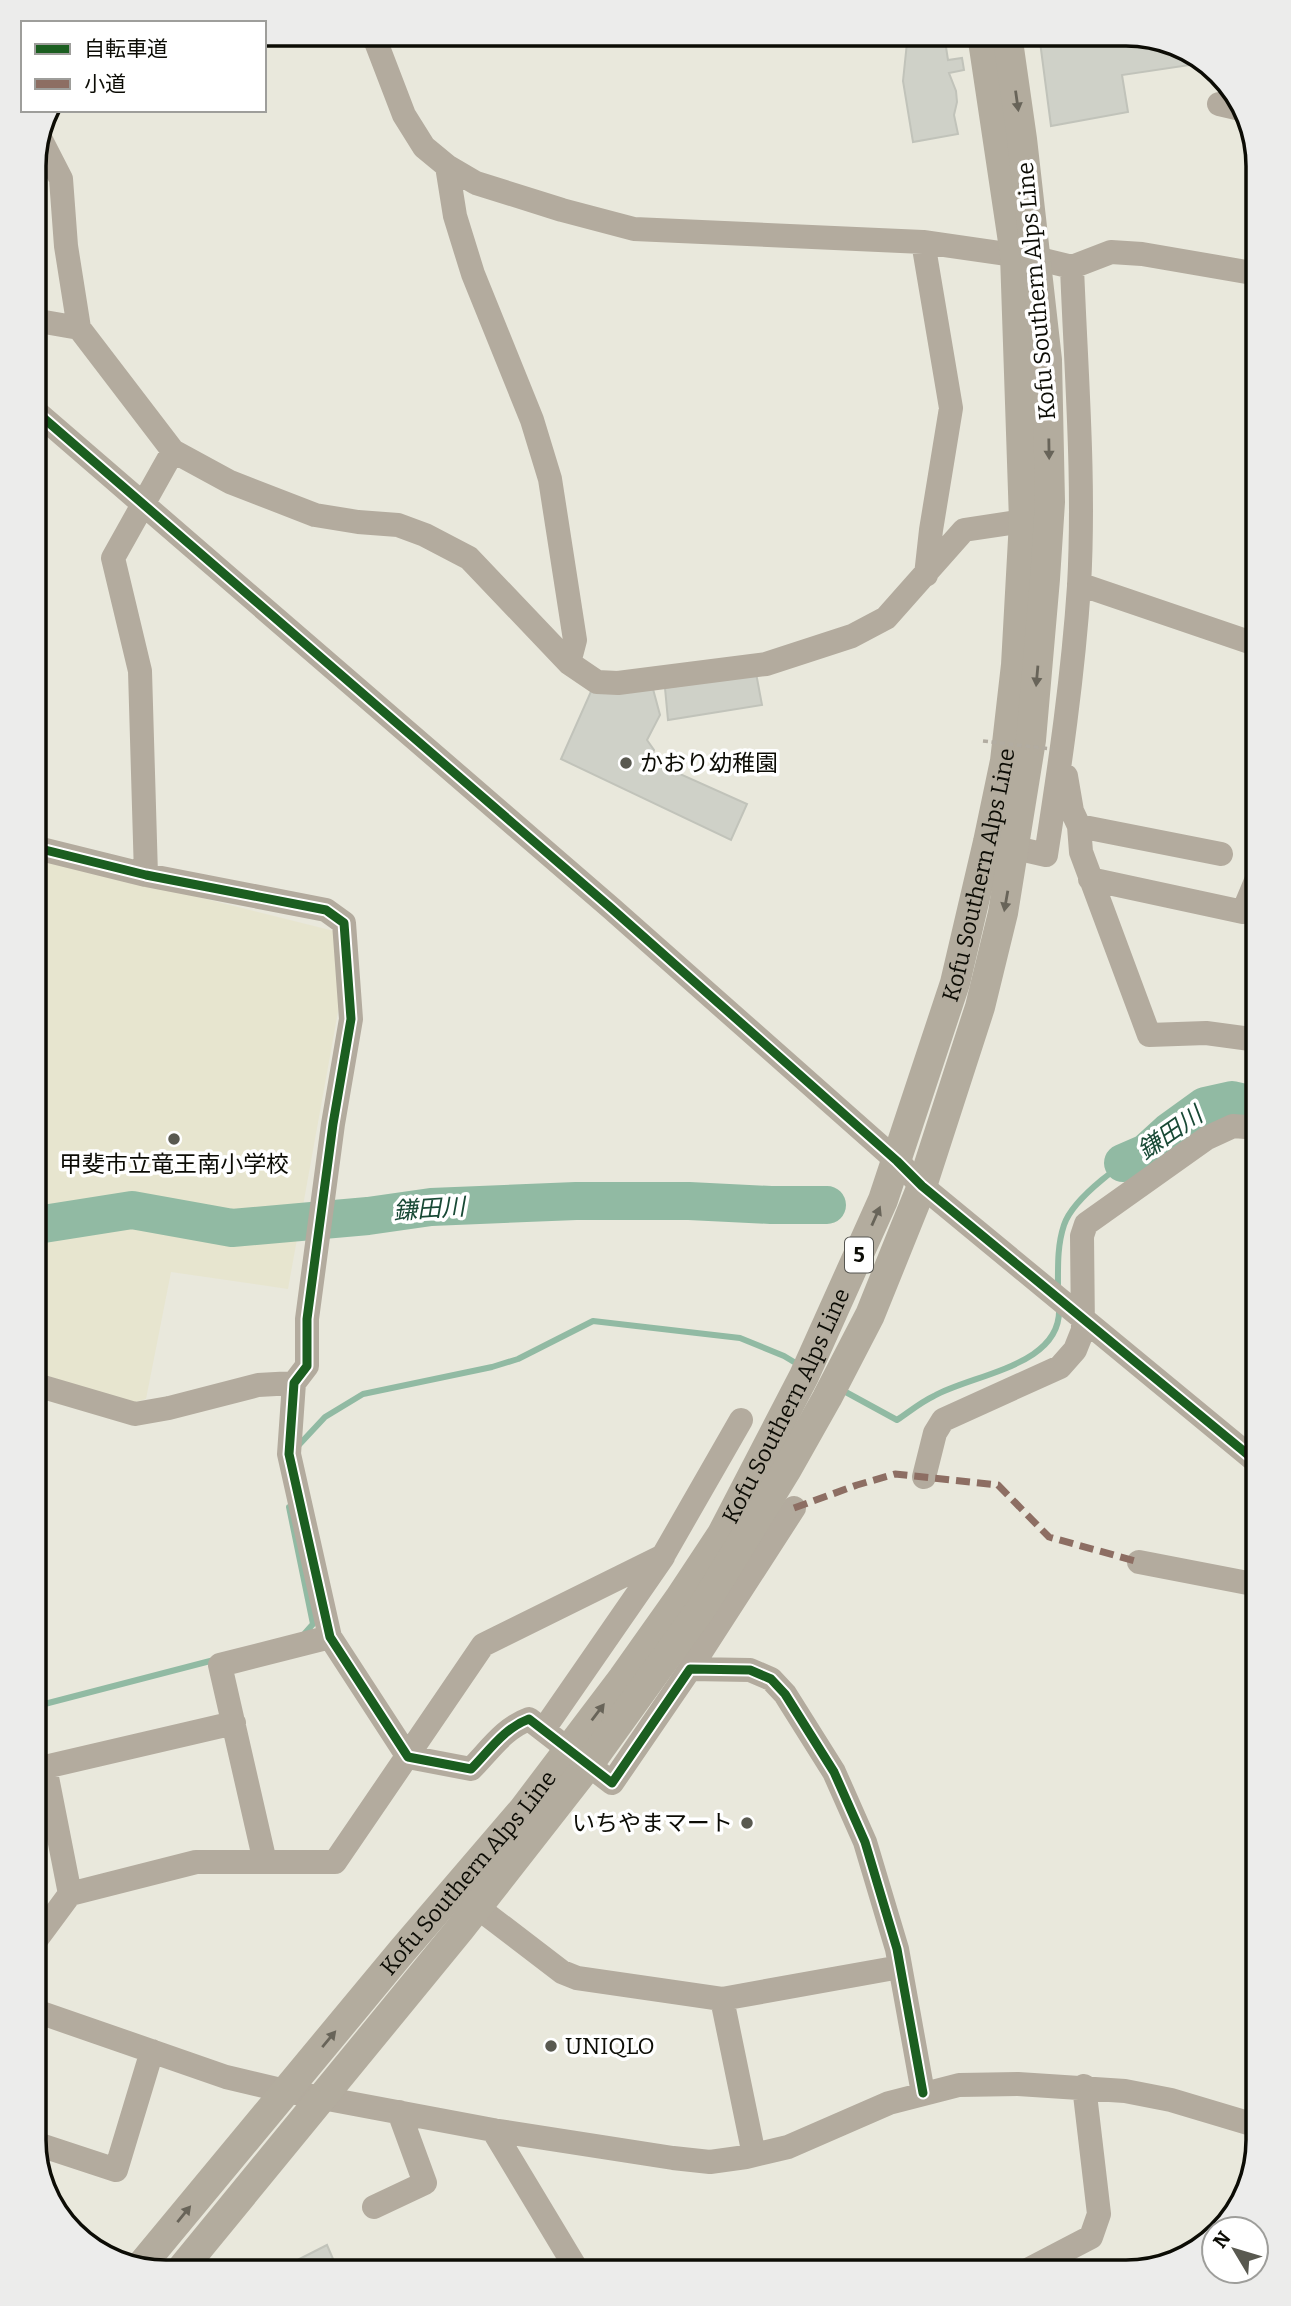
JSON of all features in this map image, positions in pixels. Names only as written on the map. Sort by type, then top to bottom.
[{"type":"main road","name":"Kofu Southern Alps Line","points":[[189,2260],[477,1907],[579,1756],[631,1667],[722,1534],[825,1332],[883,1200],[1002,845],[1031,740],[1050,502],[1047,360],[984,46]]},
{"type":"main road","name":"Kofu Southern Alps Line","points":[[148,2259],[285,2091],[523,1810],[579,1756],[703,1606],[827,1398],[870,1315],[922,1186],[980,1007],[1003,913],[1005,761],[1013,693],[1024,522],[1025,256],[1022,139],[1009,46]]},
{"type":"street","points":[[378,46],[404,115],[424,147],[447,166],[476,183],[634,229],[923,242],[1025,256],[1072,267],[1111,252],[1142,254],[1246,272]]},
{"type":"street","points":[[1219,104],[1230,106]]},
{"type":"street","points":[[47,152],[61,179],[66,246],[79,328],[173,451],[230,482],[315,515],[358,523],[398,525],[425,535],[469,558],[569,663],[597,682],[618,683],[765,664],[852,636],[886,618],[964,530],[1024,522]]},
{"type":"street","points":[[447,166],[455,216],[473,274],[532,420],[550,479],[575,640],[569,663]]},
{"type":"street","points":[[923,242],[951,408],[926,575]]},
{"type":"street","points":[[1002,845],[1046,855],[1057,752],[1068,712],[1079,584],[1080,457],[1072,267]]},
{"type":"street","points":[[46,322],[79,328]]},
{"type":"street","points":[[46,420],[611,908],[922,1186],[1246,1453]]},
{"type":"street","points":[[146,875],[140,671],[113,558],[173,451]]},
{"type":"street","points":[[1079,584],[1246,641]]},
{"type":"street","points":[[1057,752],[1072,811],[1079,826],[1081,852],[1149,1035],[1206,1032],[1246,1038]]},
{"type":"street","points":[[1079,826],[1221,854]]},
{"type":"street","points":[[46,850],[146,875],[326,910],[344,923],[351,1019],[307,1319],[307,1366],[294,1383],[289,1454],[330,1637],[408,1757],[471,1769],[503,1735],[517,1723],[529,1719],[612,1783],[690,1669],[794,1508]]},
{"type":"street","points":[[1090,879],[1242,912],[1246,903]]},
{"type":"street","points":[[924,1477],[935,1433],[943,1420],[1060,1367],[1075,1350],[1083,1330],[1078,1315],[1082,1236],[1086,1224],[1207,1138],[1233,1126],[1246,1127]]},
{"type":"street","points":[[46,1388],[135,1414],[258,1385],[294,1383]]},
{"type":"street","points":[[544,1729],[663,1556],[741,1420]]},
{"type":"street","points":[[46,1926],[70,1894],[197,1862],[335,1862],[483,1645],[663,1556]]},
{"type":"street","points":[[1139,1562],[1246,1583]]},
{"type":"street","points":[[265,1862],[220,1665],[330,1637]]},
{"type":"street","points":[[690,1669],[750,1670],[771,1679],[785,1694],[834,1772],[860,1830],[897,1949],[923,2093]]},
{"type":"street","points":[[46,1767],[234,1723]]},
{"type":"street","points":[[46,1772],[70,1894]]},
{"type":"street","points":[[477,1907],[562,1972],[578,1978],[722,1999],[900,1967]]},
{"type":"street","points":[[722,1999],[754,2155]]},
{"type":"street","points":[[46,2014],[226,2077],[285,2091],[493,2130],[685,2160],[710,2162],[788,2147],[889,2103],[959,2085],[1084,2086],[1125,2091],[1171,2100],[1246,2122]]},
{"type":"street","points":[[47,2147],[116,2169],[152,2051]]},
{"type":"street","points":[[1047,2260],[1091,2237],[1099,2214],[1084,2086]]},
{"type":"street","points":[[374,2207],[425,2183],[399,2112]]},
{"type":"street","points":[[493,2130],[571,2260]]},
{"type":"path","points":[[983,741],[1057,752]]},
{"type":"shaded area","name":"甲斐市立竜王南小学校","points":[[46,859],[334,931],[339,1006],[288,1289],[171,1272],[146,1399],[131,1403],[46,1375]]},
{"type":"building","points":[[907,46],[946,46],[948,60],[962,58],[964,70],[949,73],[956,91],[954,115],[958,134],[913,142],[903,81]]},
{"type":"building","points":[[1041,46],[1149,48],[1179,58],[1190,65],[1122,75],[1128,112],[1051,126]]},
{"type":"building","points":[[756,673],[762,705],[668,720],[665,688]]},
{"type":"building","points":[[593,687],[653,689],[660,715],[647,740],[654,750],[651,761],[747,804],[731,840],[561,759]]},
{"type":"building","points":[[327,2245],[333,2260],[298,2260]]},
{"type":"waterway","name":"鎌田川","points":[[1123,1163],[1146,1153],[1205,1106],[1232,1100],[1246,1103]]},
{"type":"waterway","points":[[1058,1290],[1060,1241],[1070,1212],[1094,1186],[1169,1132]]},
{"type":"waterway","name":"鎌田川","points":[[46,1224],[132,1210],[232,1228],[368,1216],[431,1207],[576,1201],[827,1205]]},
{"type":"waterway","points":[[842,1390],[897,1420],[934,1396],[992,1374],[1031,1355],[1047,1343],[1056,1327],[1059,1307]]},
{"type":"waterway","points":[[297,1447],[325,1417],[363,1394],[518,1359],[593,1321],[740,1338],[799,1365]]},
{"type":"waterway","points":[[289,1507],[313,1624],[305,1633]]},
{"type":"waterway","points":[[46,1704],[214,1660]]},
{"type":"marked path","points":[[794,1508],[895,1474],[998,1485],[1049,1537],[1139,1562]]},
{"type":"cycle path","points":[[46,420],[611,908],[922,1186],[1246,1453]]},
{"type":"cycle path","points":[[46,850],[146,875],[326,910],[344,923],[351,1019],[333,1124],[307,1319],[307,1366],[294,1383],[289,1454],[330,1637],[408,1757],[471,1769],[504,1734],[529,1719],[612,1783],[690,1669],[750,1670],[771,1679],[785,1694],[834,1772],[865,1842],[897,1949],[923,2093]]},
{"type":"place","name":"かおり幼稚園","points":[[626,763]]},
{"type":"place","name":"甲斐市立竜王南小学校","points":[[174,1139]]},
{"type":"place","name":"いちやまマート","points":[[747,1823]]},
{"type":"place","name":"UNIQLO","points":[[551,2046]]}]
